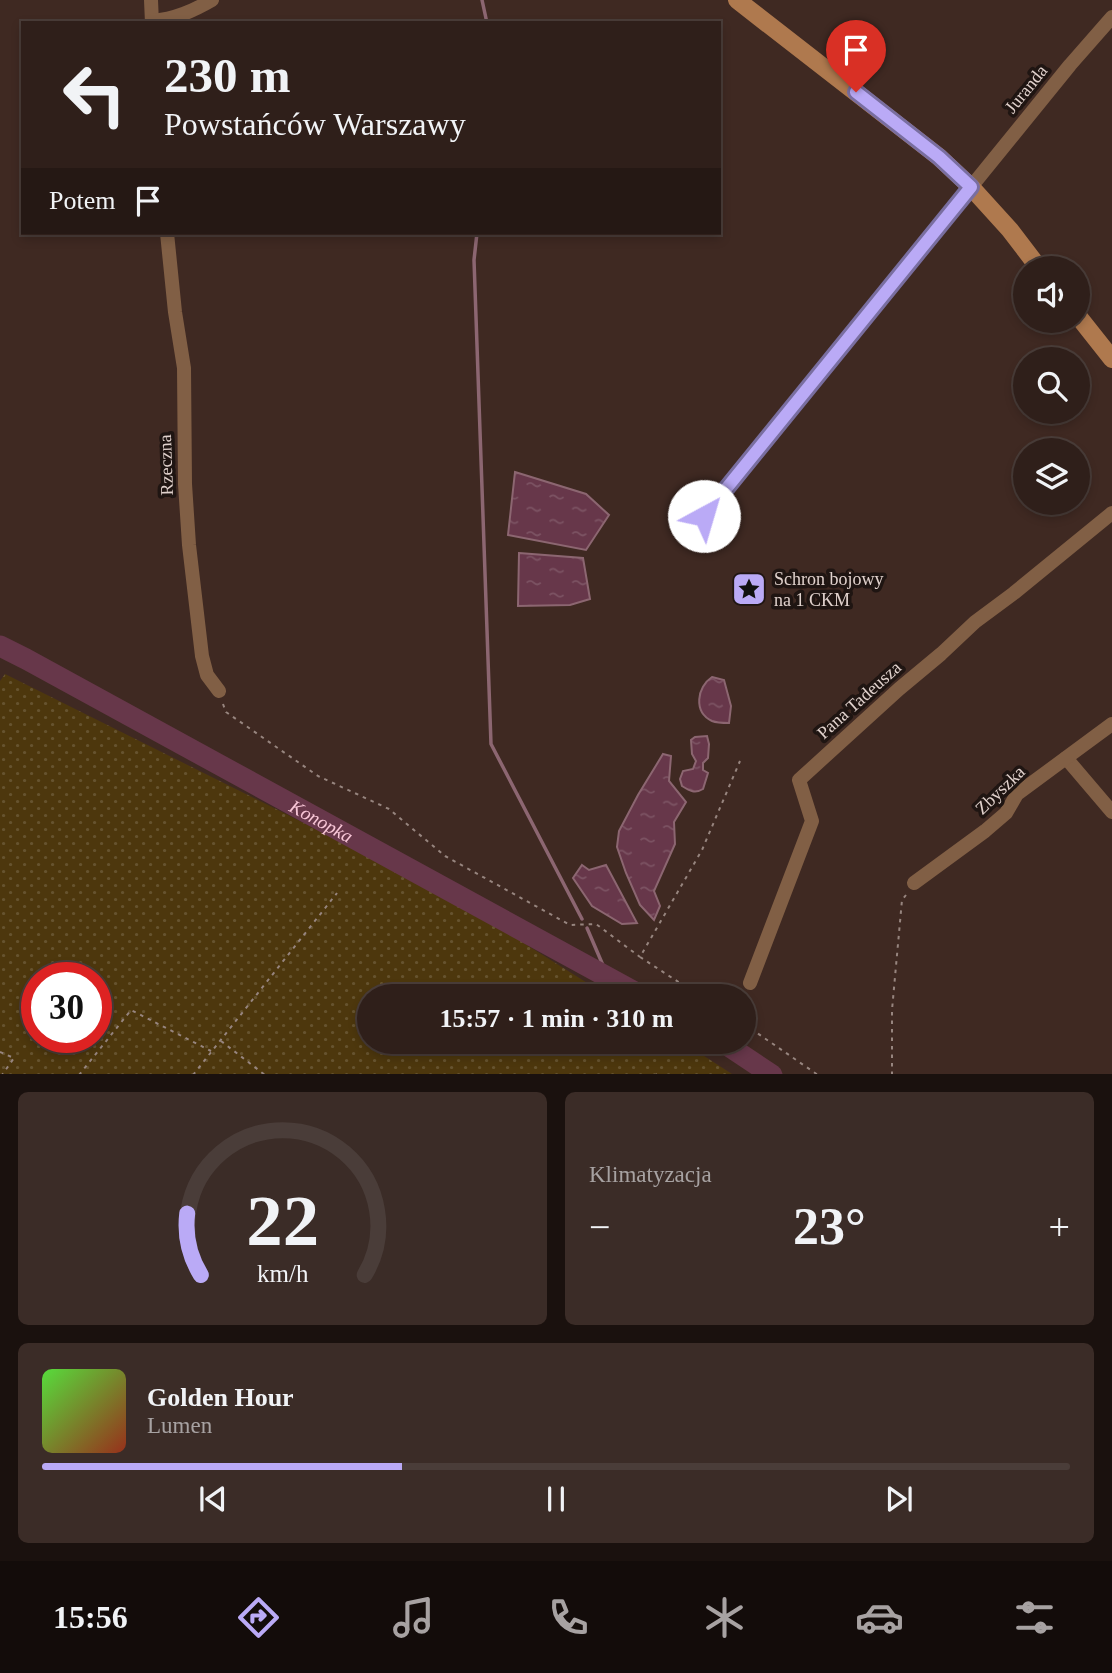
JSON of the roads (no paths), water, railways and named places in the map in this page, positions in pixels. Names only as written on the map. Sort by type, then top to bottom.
[{"type":"main road","points":[[737,0],[939,157],[971,187],[1030,256]]},
{"type":"main road","points":[[1090,331],[1112,359]]},
{"type":"street","points":[[151,0],[152,21]]},
{"type":"street","points":[[160,21],[193,11],[212,0]]},
{"type":"street","name":"Juranda","points":[[704,516],[1070,65],[1112,17]]},
{"type":"street","name":"Rzeczna","points":[[167,235],[184,368],[185,484],[192,573],[202,656],[208,675],[219,691]]},
{"type":"street","name":"Pana Tadeusza","points":[[750,983],[812,821],[799,780],[975,622],[1112,513]]},
{"type":"street","name":"Zbyszka","points":[[914,883],[1006,813],[1017,794],[1112,724]]},
{"type":"street","points":[[1066,758],[1112,812]]},
{"type":"water","points":[[515,472],[586,494],[609,515],[586,550],[508,535]]},
{"type":"water","points":[[519,553],[583,558],[590,599],[570,605],[518,606]]},
{"type":"water","points":[[712,677],[724,680],[731,706],[729,723],[712,721],[702,712],[700,693]]},
{"type":"water","points":[[707,736],[708,758],[703,763],[703,770],[708,773],[703,789],[692,791],[682,786],[680,779],[683,771],[693,769],[696,761],[692,754],[691,740]]},
{"type":"water","points":[[663,754],[671,756],[669,781],[686,802],[674,822],[675,844],[654,891],[660,906],[654,920],[640,905],[617,847],[619,831]]},
{"type":"water","points":[[582,865],[589,870],[606,865],[637,923],[622,924],[592,906],[573,878]]},
{"type":"waterway","points":[[482,0],[487,21]]},
{"type":"waterway","points":[[477,235],[474,260],[491,744],[582,919]]},
{"type":"waterway","name":"Konopka","points":[[0,646],[620,984]]},
{"type":"waterway","points":[[587,928],[608,977]]},
{"type":"waterway","name":"Konopka","points":[[740,1054],[770,1074]]},
{"type":"place","name":"Schron bojowy na 1 CKM","points":[[749,589]]}]
